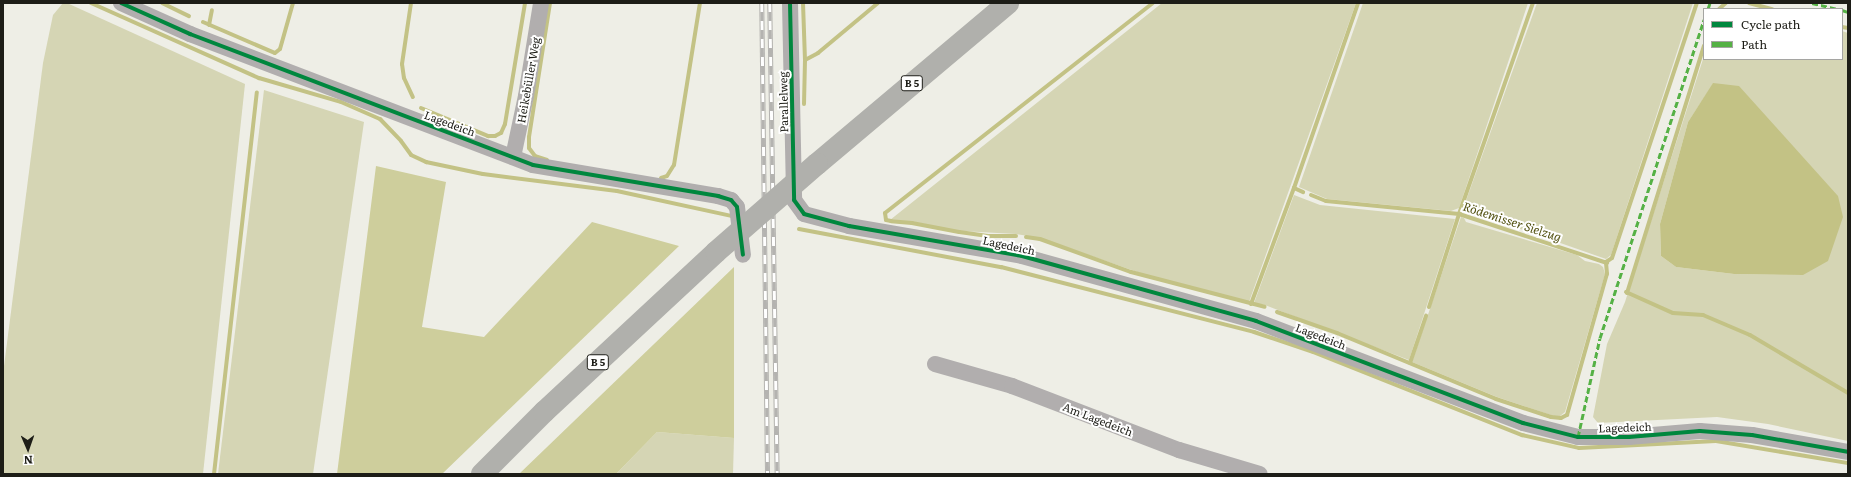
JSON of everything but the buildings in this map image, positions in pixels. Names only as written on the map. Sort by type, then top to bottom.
[{"type":"highway","name":"B 5","points":[[482,474],[544,412],[716,252],[817,164],[1008,3]]},
{"type":"street","name":"Lagedeich","points":[[121,3],[190,34],[533,165],[552,170],[718,196],[731,200],[737,207],[744,255]]},
{"type":"street","name":"Heikebüller Weg","points":[[513,157],[526,96],[541,3]]},
{"type":"street","name":"Parallelweg","points":[[790,3],[794,200]]},
{"type":"street","name":"Lagedeich","points":[[794,200],[804,214],[818,219],[1022,256],[1256,321],[1523,423],[1578,436],[1629,437],[1707,432],[1752,435],[1848,452]]},
{"type":"street","name":"Am Lagedeich","points":[[936,364],[1012,386],[1179,450],[1260,474]]},
{"type":"green space","points":[[63,3],[67,3],[245,84],[203,474],[3,474],[3,374],[43,63],[53,15]]},
{"type":"green space","points":[[1162,3],[1356,3],[1249,302],[1143,274],[1040,238],[1016,234],[961,231],[890,220]]},
{"type":"green space","points":[[1363,3],[1528,3],[1459,208],[1451,211],[1327,199],[1299,187]]},
{"type":"green space","points":[[1537,3],[1693,3],[1611,255],[1606,259],[1463,209]]},
{"type":"green space","points":[[1843,31],[1848,33],[1848,441],[1768,424],[1717,417],[1598,423],[1593,417],[1607,344],[1625,302],[1703,59],[1843,60]],"holes":[[[1713,84],[1803,275],[1734,274],[1676,267],[1661,256],[1660,224],[1688,122]]]},
{"type":"green space","points":[[264,90],[364,122],[313,474],[218,474]]},
{"type":"green space","points":[[376,166],[446,182],[422,327],[484,337],[592,222],[679,246],[442,474],[337,474]]},
{"type":"green space","points":[[1294,195],[1320,205],[1455,219],[1409,360],[1265,305],[1254,303]]},
{"type":"green space","points":[[1461,217],[1464,218],[1466,222],[1577,255],[1585,261],[1599,264],[1603,267],[1605,274],[1565,412],[1560,416],[1554,416],[1497,397],[1412,362]]},
{"type":"green space","points":[[734,267],[734,438],[657,432],[616,474],[519,474]]},
{"type":"green space","points":[[657,432],[734,438],[733,474],[616,474]]},
{"type":"shaded area","points":[[1713,83],[1739,86],[1838,196],[1843,217],[1828,261],[1803,275],[1734,274],[1676,267],[1661,256],[1660,224],[1688,122]]},
{"type":"waterway","points":[[91,3],[259,78],[341,102],[380,119],[401,141],[411,155],[426,162],[483,174],[617,191],[732,216]]},
{"type":"waterway","points":[[162,3],[189,16]]},
{"type":"waterway","points":[[203,22],[275,53],[280,49],[293,3]]},
{"type":"waterway","points":[[411,3],[402,64],[404,78],[413,97]]},
{"type":"waterway","points":[[421,108],[488,136],[495,136],[501,133],[505,124],[525,3]]},
{"type":"waterway","points":[[547,160],[535,156],[529,148],[529,137],[550,3]]},
{"type":"waterway","points":[[661,178],[667,176],[674,165],[700,3]]},
{"type":"waterway","points":[[803,3],[805,60],[804,104]]},
{"type":"waterway","points":[[805,60],[818,53],[878,3]]},
{"type":"waterway","points":[[1016,236],[988,236],[912,223],[891,221],[886,220],[885,213],[1153,3]]},
{"type":"waterway","points":[[1251,304],[1294,188],[1358,3]]},
{"type":"waterway","points":[[1429,307],[1459,214],[1533,3]]},
{"type":"waterway","points":[[1277,312],[1337,333],[1496,399],[1551,417],[1561,418],[1567,415],[1607,274],[1606,262],[1612,258],[1697,3]]},
{"type":"waterway","points":[[1720,8],[1726,3]]},
{"type":"waterway","points":[[1749,3],[1768,8]]},
{"type":"waterway","points":[[209,25],[212,10]]},
{"type":"waterway","points":[[1843,27],[1848,28]]},
{"type":"waterway","points":[[1627,293],[1703,49]]},
{"type":"waterway","points":[[214,474],[257,92]]},
{"type":"waterway","name":"Rödemisser Sielzug","points":[[1294,188],[1303,192]]},
{"type":"waterway","name":"Rödemisser Sielzug","points":[[1311,195],[1326,201],[1459,214],[1607,263]]},
{"type":"waterway","points":[[799,229],[1001,267],[1254,332],[1313,352],[1522,435],[1579,448],[1716,441],[1848,463]]},
{"type":"waterway","points":[[1026,237],[1040,239],[1131,272],[1265,307]]},
{"type":"waterway","name":"Rödemisser Sielzug","points":[[1626,292],[1673,313],[1703,315],[1750,335],[1848,393]]},
{"type":"waterway","points":[[1410,363],[1426,316]]},
{"type":"railway","points":[[762,3],[768,474]]},
{"type":"railway","points":[[770,3],[777,474]]},
{"type":"marked path","points":[[1708,8],[1710,3]]},
{"type":"marked path","points":[[1812,3],[1833,8]]},
{"type":"marked path","points":[[1843,10],[1848,12]]},
{"type":"marked path","points":[[1578,437],[1600,338],[1703,23]]},
{"type":"cycle path","points":[[121,3],[190,34],[533,165],[718,196],[731,200],[737,207],[743,255]]},
{"type":"cycle path","points":[[790,3],[794,200],[804,214],[849,226],[1022,256],[1256,321],[1523,423],[1578,437],[1629,437],[1700,431],[1752,435],[1848,452]]}]
